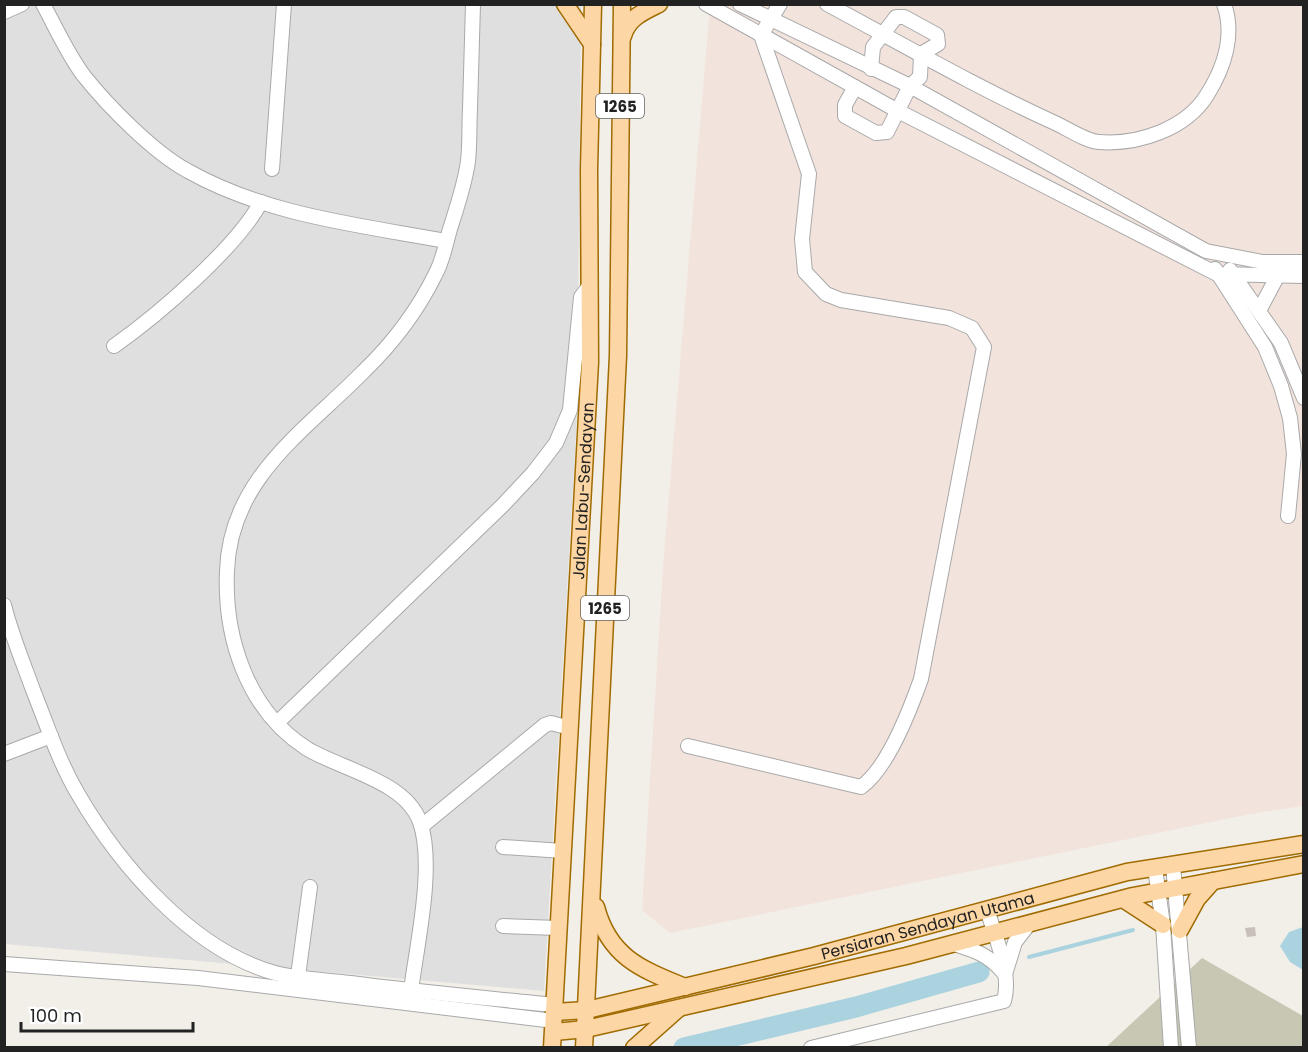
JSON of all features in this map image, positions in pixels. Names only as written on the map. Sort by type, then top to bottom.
[{"type":"main road","points":[[565,4],[592,45]]},
{"type":"main road","name":"Jalan Labu-Sendayan","points":[[554,1023],[590,362],[589,169],[593,4]]},
{"type":"main road","name":"Jalan Labu-Sendayan","points":[[584,1047],[618,356],[622,4]]},
{"type":"main road","points":[[621,42],[630,21],[659,4]]},
{"type":"main road","name":"Persiaran Sendayan Utama","points":[[554,1023],[587,1011],[814,956],[1095,880],[1304,844]]},
{"type":"main road","name":"Persiaran Sendayan Utama","points":[[554,1023],[586,1029],[954,944],[1123,899],[1304,864]]},
{"type":"main road","points":[[1180,930],[1197,899],[1213,881]]},
{"type":"main road","points":[[592,892],[600,921],[621,954],[637,966],[685,987]]},
{"type":"main road","points":[[1123,899],[1163,925]]},
{"type":"main road","points":[[634,1047],[681,1007]]},
{"type":"street","points":[[4,12],[22,4]]},
{"type":"street","points":[[44,4],[83,75],[134,129],[187,171],[261,202],[311,217],[446,241]]},
{"type":"street","points":[[272,169],[284,4]]},
{"type":"street","points":[[411,990],[426,867],[422,826],[406,801],[369,775],[305,747],[277,723],[258,699],[231,637],[226,599],[232,530],[247,497],[268,464],[392,342],[437,272],[468,161],[473,4]]},
{"type":"street","points":[[706,4],[898,111],[1217,274],[1304,276]]},
{"type":"street","points":[[740,4],[910,86],[1206,251],[1263,262],[1304,262]]},
{"type":"street","points":[[761,35],[780,4]]},
{"type":"street","points":[[827,4],[1023,108],[1097,142],[1140,139],[1162,132],[1188,117],[1206,98],[1220,73],[1227,50],[1229,18],[1224,4]]},
{"type":"street","points":[[871,69],[871,53],[882,34],[896,17],[904,17],[937,35],[938,44],[921,54]]},
{"type":"street","points":[[688,747],[861,787],[873,778],[912,707],[921,679],[963,448],[983,364],[984,347],[972,328],[949,318],[841,300],[826,294],[805,272],[802,239],[809,174],[761,35]]},
{"type":"street","points":[[855,87],[845,105],[845,116],[876,133],[887,132],[910,86],[920,77],[921,54]]},
{"type":"street","points":[[962,143],[958,135],[960,128],[964,123],[974,121]]},
{"type":"street","points":[[114,346],[143,325],[232,240],[252,218],[261,202]]},
{"type":"street","points":[[1206,251],[1217,274],[1265,347],[1281,386],[1290,418],[1294,454],[1288,516]]},
{"type":"street","points":[[1222,255],[1232,274],[1260,309],[1281,343],[1304,398]]},
{"type":"street","points":[[1260,309],[1278,275]]},
{"type":"street","points":[[277,723],[503,505],[533,473],[556,443],[570,410],[581,294],[590,285]]},
{"type":"street","points":[[4,604],[21,658],[51,736],[78,794],[103,833],[170,911],[196,932],[230,954],[276,973],[411,990],[554,1023]]},
{"type":"street","points":[[422,826],[545,725],[551,723],[570,728]]},
{"type":"street","points":[[4,754],[51,736]]},
{"type":"street","points":[[503,847],[563,851]]},
{"type":"street","points":[[1173,865],[1177,889],[1189,1047]]},
{"type":"street","points":[[1155,868],[1163,925],[1171,1047]]},
{"type":"street","points":[[298,976],[310,887]]},
{"type":"street","points":[[811,1047],[1004,1002],[1007,990],[1006,976],[987,909]]},
{"type":"street","points":[[1006,976],[1015,942],[1029,924]]},
{"type":"street","points":[[502,926],[558,928]]},
{"type":"street","points":[[954,944],[980,952],[993,960],[1006,976]]},
{"type":"street","points":[[4,964],[198,978],[554,1023]]},
{"type":"shaded area","points":[[4,5],[581,5],[577,416],[544,991],[5,944]]},
{"type":"shaded area","points":[[710,5],[1303,5],[1303,806],[1250,814],[670,933],[642,910],[663,567]]},
{"type":"shaded area","points":[[1202,958],[1303,1016],[1303,1047],[1105,1048]]},
{"type":"water","points":[[1304,927],[1303,970],[1290,962],[1280,946],[1289,932]]},
{"type":"building","points":[[1255,927],[1256,936],[1247,937],[1245,928]]},
{"type":"waterway","points":[[1029,957],[1133,930]]},
{"type":"waterway","points":[[684,1048],[856,1007],[979,972]]}]
